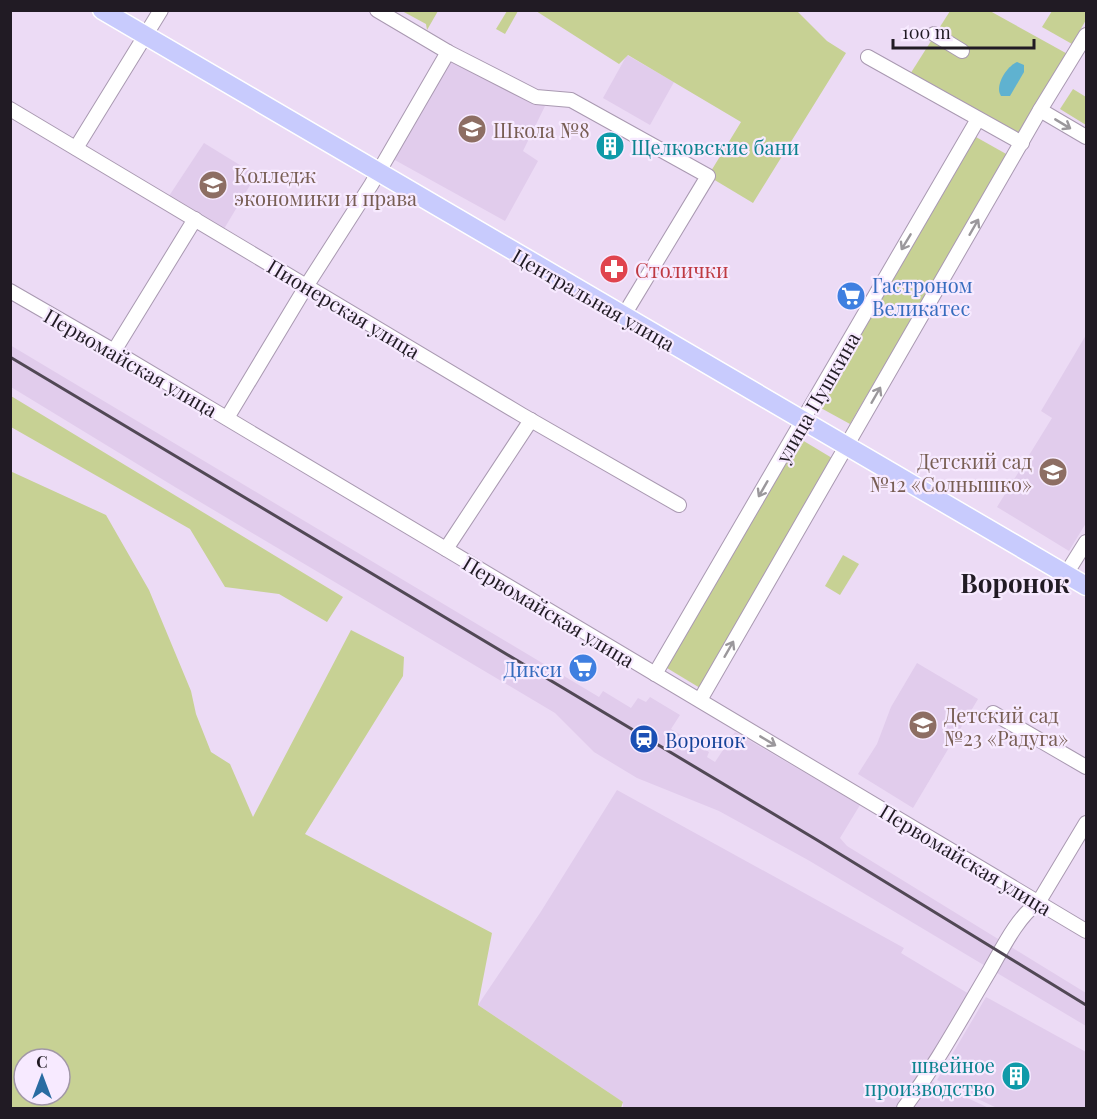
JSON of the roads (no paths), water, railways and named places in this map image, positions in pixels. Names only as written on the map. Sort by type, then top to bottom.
[{"type":"main road","name":"Центральная улица","points":[[104,11],[1086,586]]},
{"type":"street","points":[[76,148],[161,10]]},
{"type":"street","points":[[377,10],[448,52],[536,97],[571,100],[708,176],[624,315]]},
{"type":"street","points":[[934,34],[962,51]]},
{"type":"street","points":[[700,700],[1040,110],[1086,35]]},
{"type":"street","points":[[227,418],[378,173],[448,52]]},
{"type":"street","points":[[868,57],[978,119],[1019,149]]},
{"type":"street","name":"Пионерская улица","points":[[10,109],[531,420],[679,505]]},
{"type":"street","points":[[1040,110],[1086,137]]},
{"type":"street","name":"улица Пушкина","points":[[655,674],[978,119]]},
{"type":"street","points":[[114,351],[195,219]]},
{"type":"street","name":"Первомайская улица","points":[[10,291],[1086,931]]},
{"type":"street","points":[[446,549],[531,420]]},
{"type":"street","points":[[1066,574],[1086,542]]},
{"type":"street","points":[[993,713],[1086,767]]},
{"type":"street","points":[[904,1108],[926,1079],[997,958],[1028,909],[1038,903],[1086,823]]},
{"type":"water","points":[[1017,62],[1024,65],[1024,72],[1010,96],[1001,96],[1000,82],[1009,68]]},
{"type":"railway","points":[[10,357],[817,840],[1086,1005]]},
{"type":"place","name":"Школа №8","points":[[472,129]]},
{"type":"place","name":"Щелковские бани","points":[[610,146]]},
{"type":"place","name":"Колледж экономики и права","points":[[213,185]]},
{"type":"place","name":"Столички","points":[[614,269]]},
{"type":"place","name":"Гастроном Великатес","points":[[851,296]]},
{"type":"place","name":"Детский сад №12 «Солнышко»","points":[[1053,472]]},
{"type":"place","name":"Дикси","points":[[583,668]]},
{"type":"place","name":"Детский сад №23 «Радуга»","points":[[923,725]]},
{"type":"place","name":"Воронок","points":[[644,739]]},
{"type":"place","name":"швейное производство","points":[[1016,1076]]},
{"type":"district","name":"Воронок","points":[[1015,582]]}]
